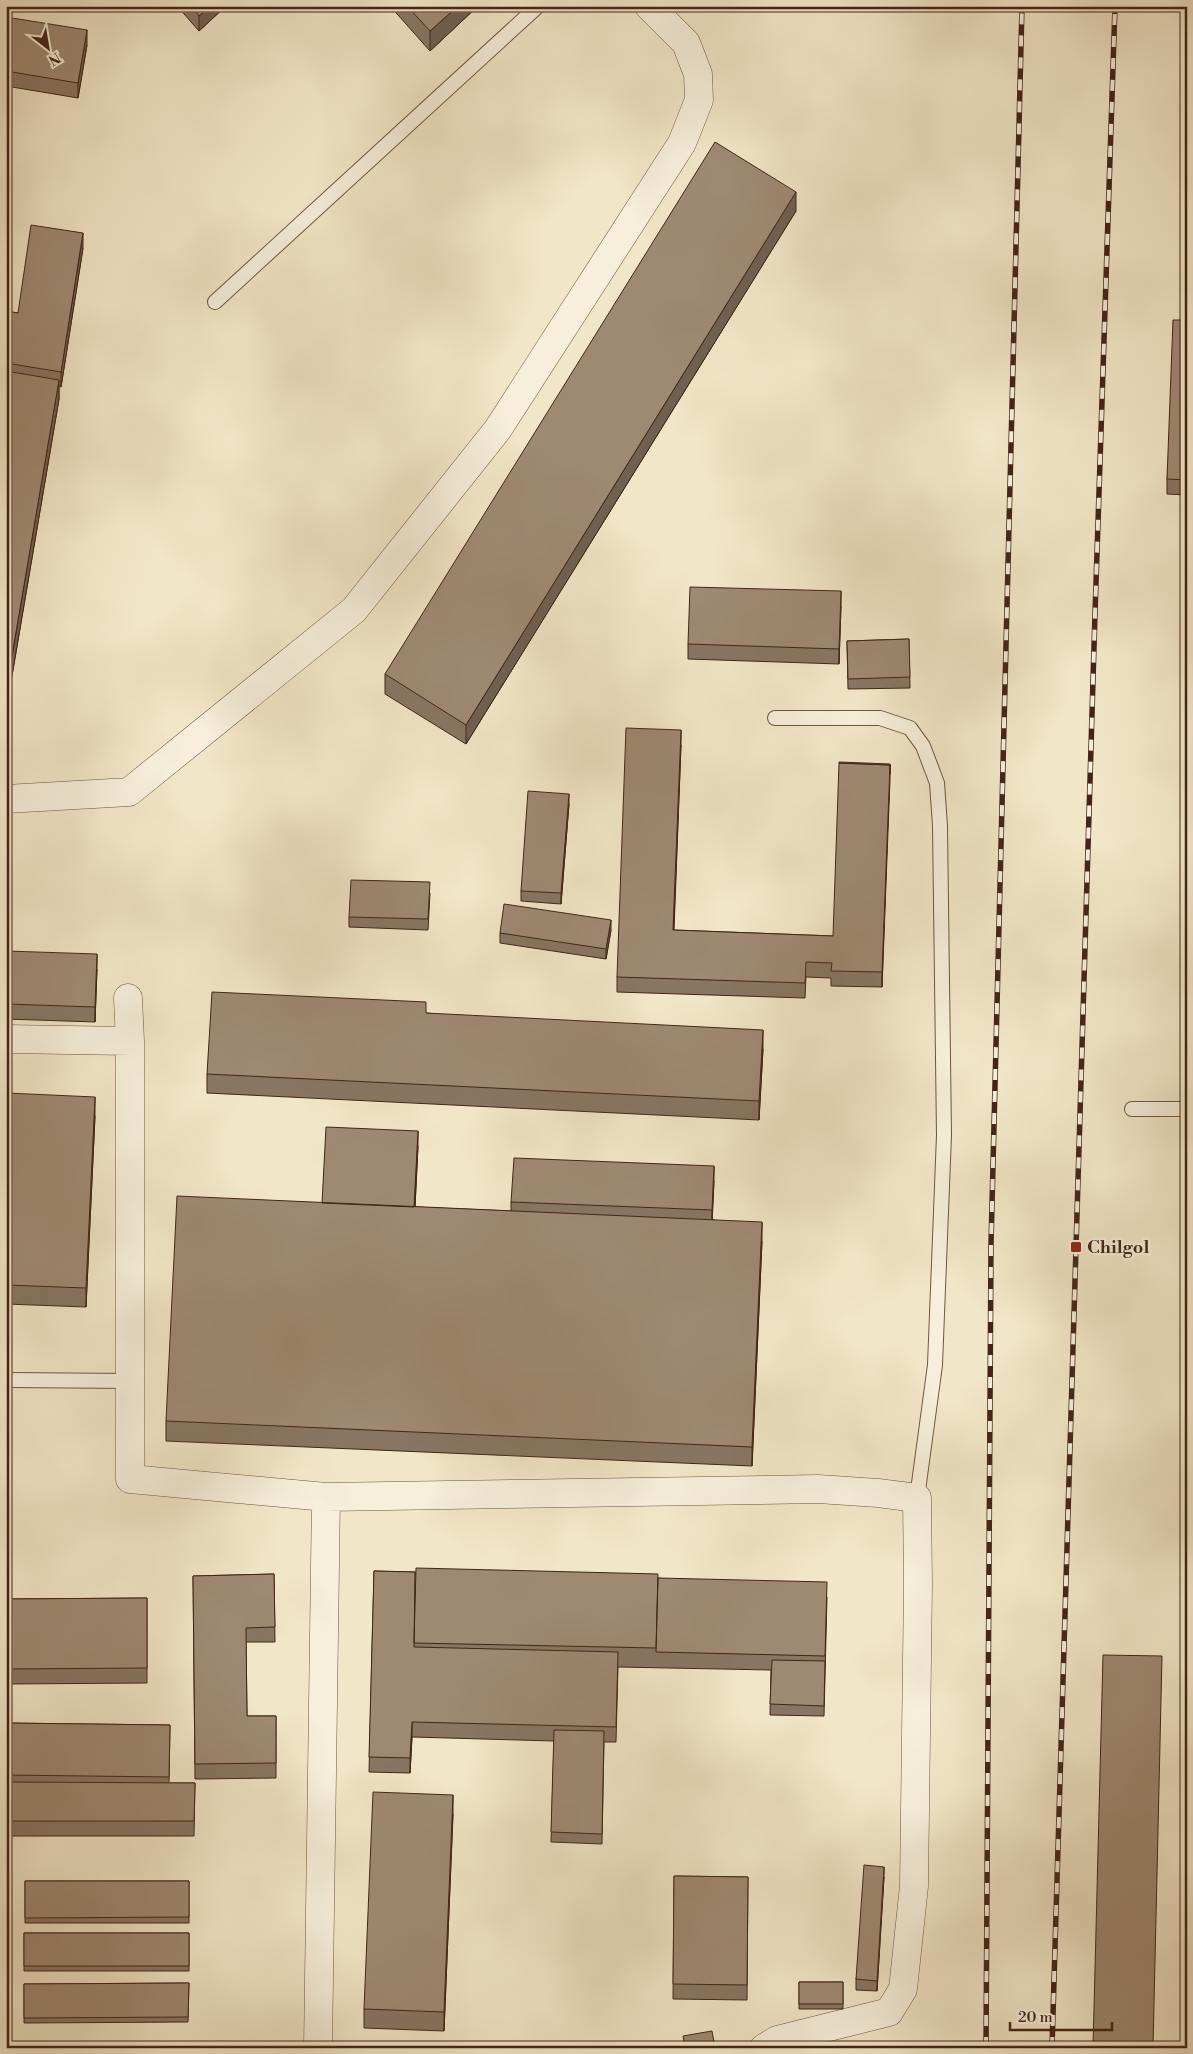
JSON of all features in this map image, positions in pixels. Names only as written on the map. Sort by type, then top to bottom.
[{"type":"street","points":[[6,799],[129,792],[354,610],[498,429],[682,143],[699,100],[698,74],[686,43],[649,6]]},
{"type":"street","points":[[128,998],[130,1041],[130,1479],[326,1497],[818,1490],[878,1493],[917,1498],[918,1584],[914,1886],[903,1990],[889,2012],[776,2040],[764,2048]]},
{"type":"street","points":[[6,1039],[130,1041]]},
{"type":"street","points":[[318,2048],[326,1497]]},
{"type":"lane","points":[[215,302],[538,6]]},
{"type":"lane","points":[[775,718],[880,718],[910,728],[923,746],[936,783],[940,826],[944,1135],[935,1365],[917,1498]]},
{"type":"lane","points":[[1132,1109],[1187,1110]]},
{"type":"lane","points":[[6,1380],[131,1381]]},
{"type":"building","points":[[191,6],[210,6],[199,16]]},
{"type":"building","points":[[407,6],[458,6],[430,31]]},
{"type":"building","points":[[6,17],[87,30],[78,83],[6,71]]},
{"type":"building","points":[[715,142],[796,192],[466,725],[385,674]]},
{"type":"building","points":[[31,225],[83,233],[61,372],[6,363],[6,311],[18,313]]},
{"type":"building","points":[[1173,320],[1187,320],[1187,480],[1167,479]]},
{"type":"building","points":[[6,371],[59,380],[6,691]]},
{"type":"building","points":[[690,587],[841,591],[839,649],[688,644]]},
{"type":"building","points":[[909,639],[910,677],[848,679],[847,641]]},
{"type":"building","points":[[626,728],[681,730],[673,930],[833,936],[839,763],[890,765],[882,972],[831,971],[832,963],[806,962],[805,983],[617,977]]},
{"type":"building","points":[[839,763],[890,764],[890,765]]},
{"type":"building","points":[[528,791],[569,794],[561,893],[521,891]]},
{"type":"building","points":[[351,880],[430,882],[428,919],[349,917]]},
{"type":"building","points":[[504,904],[611,920],[606,949],[500,933]]},
{"type":"building","points":[[6,951],[97,954],[95,1007],[6,1004]]},
{"type":"building","points":[[212,992],[426,1002],[426,1013],[763,1030],[759,1101],[207,1074]]},
{"type":"building","points":[[6,1093],[95,1097],[86,1288],[6,1285]]},
{"type":"building","points":[[326,1127],[418,1131],[414,1207],[322,1203]]},
{"type":"building","points":[[514,1158],[714,1166],[712,1210],[511,1202]]},
{"type":"building","points":[[177,1196],[762,1222],[752,1447],[166,1421]]},
{"type":"building","points":[[416,1568],[658,1574],[656,1648],[414,1643]]},
{"type":"building","points":[[374,1571],[415,1572],[414,1647],[618,1652],[616,1727],[412,1722],[410,1758],[369,1757]]},
{"type":"building","points":[[274,1574],[275,1627],[246,1628],[247,1716],[276,1716],[276,1763],[195,1764],[193,1576]]},
{"type":"building","points":[[658,1578],[827,1582],[825,1656],[656,1652]]},
{"type":"building","points":[[147,1598],[147,1668],[6,1669],[6,1599]]},
{"type":"building","points":[[1103,1655],[1162,1656],[1153,2048],[1093,2048]]},
{"type":"building","points":[[772,1660],[825,1661],[824,1706],[770,1704]]},
{"type":"building","points":[[6,1723],[170,1725],[169,1777],[6,1775]]},
{"type":"building","points":[[554,1730],[604,1731],[602,1834],[551,1832]]},
{"type":"building","points":[[6,1782],[195,1783],[194,1821],[6,1821]]},
{"type":"building","points":[[373,1792],[453,1795],[444,2012],[364,2009]]},
{"type":"building","points":[[864,1865],[884,1867],[877,1981],[856,1979]]},
{"type":"building","points":[[674,1876],[748,1877],[747,1985],[673,1984]]},
{"type":"building","points":[[25,1881],[189,1881],[189,1917],[25,1918]]},
{"type":"building","points":[[24,1933],[189,1933],[189,1966],[24,1966]]},
{"type":"building","points":[[799,1982],[843,1982],[843,2004],[799,2004]]},
{"type":"building","points":[[189,1983],[188,2017],[24,2018],[24,1984]]},
{"type":"building","points":[[712,2031],[715,2048],[685,2048],[683,2036]]},
{"type":"railway","points":[[986,2048],[991,1245],[1022,6]]},
{"type":"railway","points":[[1052,2048],[1115,6]]},
{"type":"place","name":"Chilgol","points":[[1076,1247]]}]
